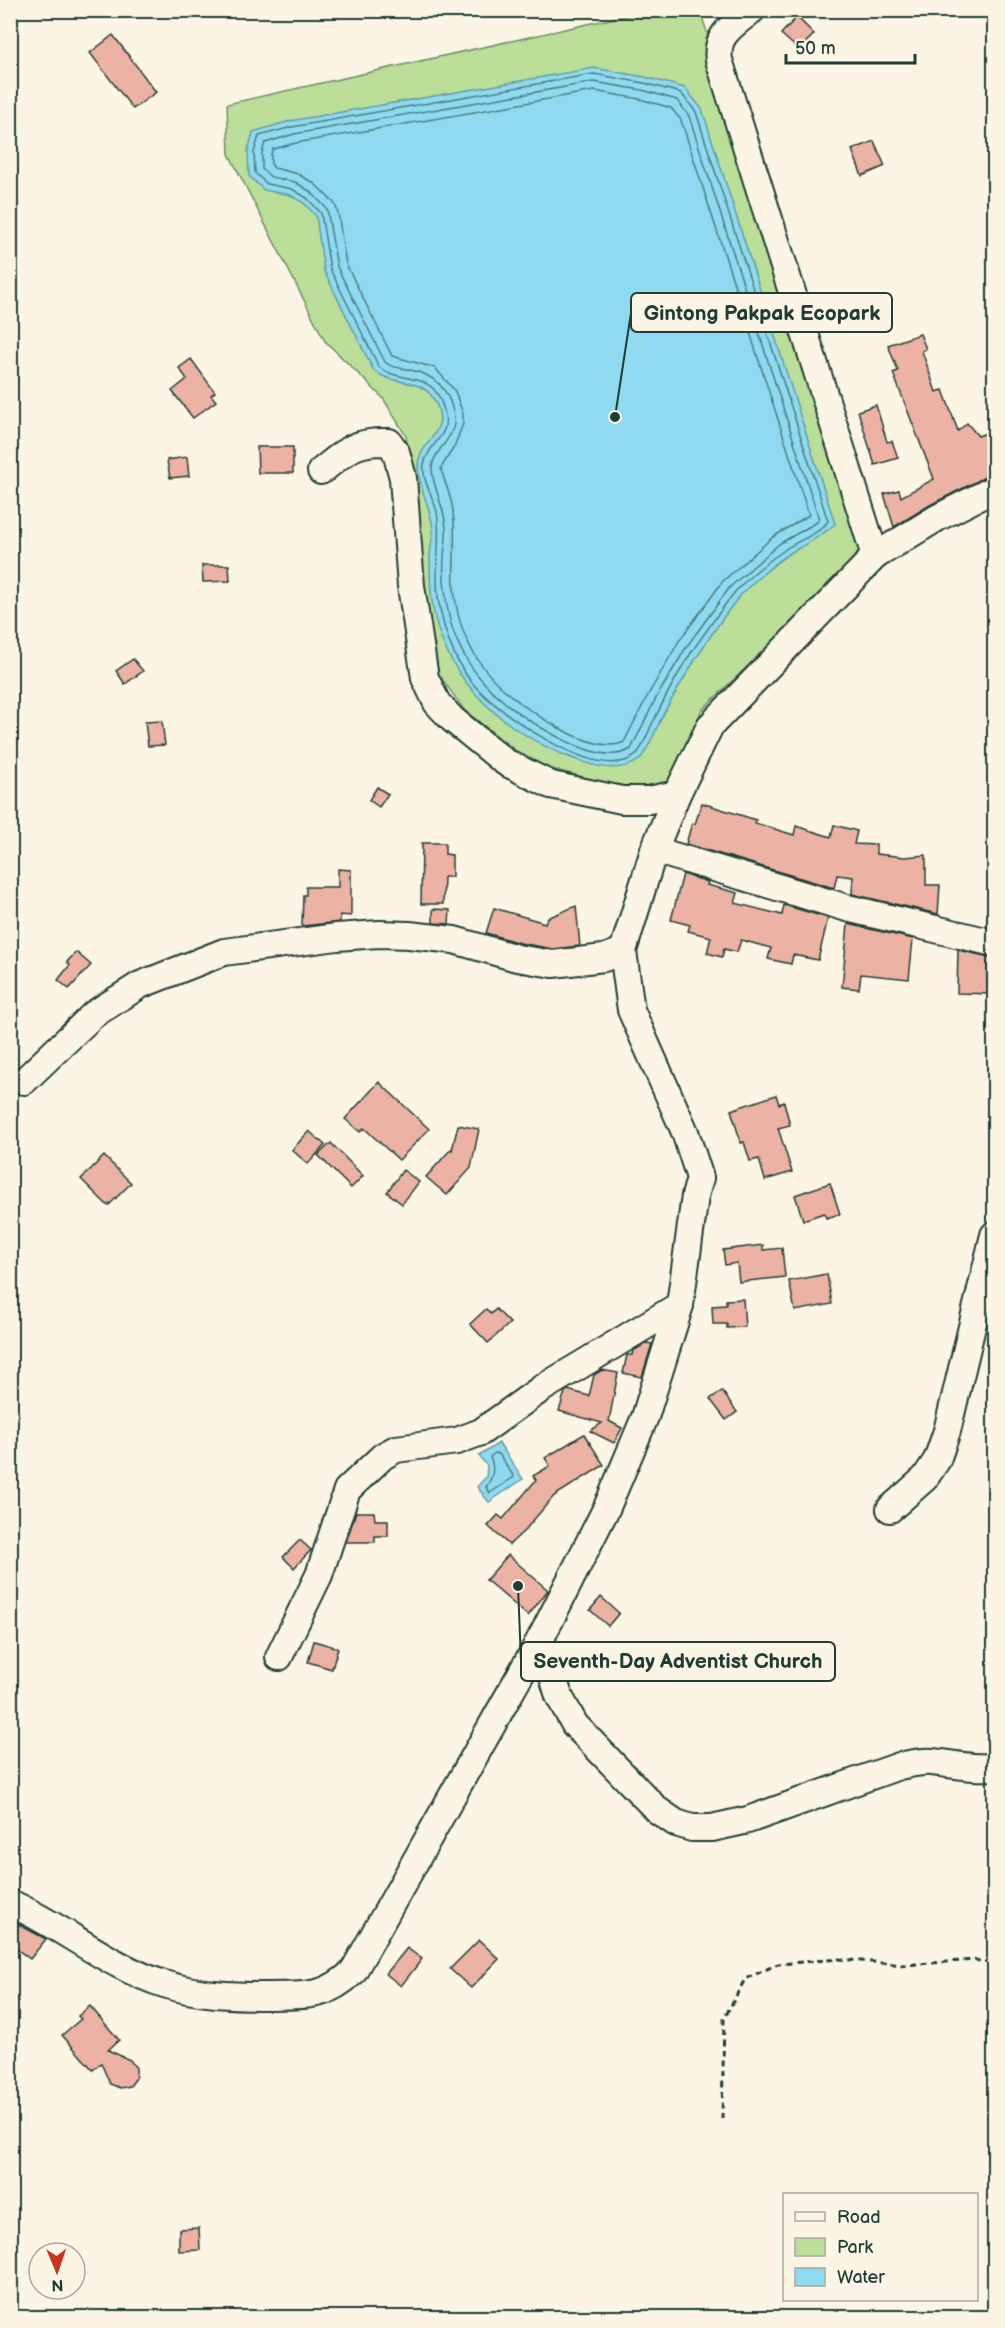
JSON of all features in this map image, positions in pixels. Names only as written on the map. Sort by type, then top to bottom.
[{"type":"street","points":[[752,10],[722,37],[718,45],[719,60],[875,556]]},
{"type":"street","points":[[321,471],[354,446],[369,441],[389,442],[396,452],[403,478],[411,586],[425,678],[437,703],[452,719],[505,762],[551,785],[622,800],[649,800],[677,794]]},
{"type":"street","points":[[10,1903],[131,1970],[162,1984],[214,1995],[324,1993],[353,1972],[541,1638],[607,1507],[645,1417],[680,1305],[695,1196],[700,1178],[685,1132],[631,1010],[623,951],[654,850],[677,794],[710,726],[875,556],[937,518],[994,489]]},
{"type":"street","points":[[654,850],[847,908],[994,943]]},
{"type":"street","points":[[24,1081],[94,1014],[140,985],[224,952],[326,938],[379,934],[409,934],[454,940],[517,958],[553,964],[604,958],[623,951]]},
{"type":"street","points":[[890,1509],[925,1478],[937,1460],[947,1431],[994,1235]]},
{"type":"street","points":[[279,1657],[318,1575],[347,1490],[383,1456],[396,1449],[457,1441],[481,1432],[541,1389],[680,1305]]},
{"type":"street","points":[[541,1638],[559,1696],[575,1725],[657,1810],[676,1823],[692,1828],[712,1828],[748,1820],[917,1762],[932,1762],[974,1769],[994,1767]]},
{"type":"path","points":[[722,2119],[724,2019],[746,1979],[777,1964],[839,1959],[904,1965],[975,1960],[994,1964]]},
{"type":"green space","points":[[646,11],[700,11],[877,542],[701,711],[674,782],[624,788],[533,764],[464,710],[435,669],[406,436],[383,398],[325,341],[229,154],[227,104]]},
{"type":"water","points":[[594,68],[645,77],[685,88],[702,109],[835,524],[778,562],[738,598],[710,636],[685,676],[643,756],[630,765],[609,768],[576,760],[534,740],[492,711],[459,673],[438,628],[432,602],[430,556],[433,529],[418,468],[419,459],[437,429],[440,420],[439,410],[428,391],[414,384],[389,379],[374,371],[324,271],[316,216],[304,203],[290,195],[264,190],[249,176],[248,151],[253,132],[290,121]]},
{"type":"water","points":[[499,1443],[523,1479],[489,1502],[477,1487],[486,1477],[487,1466],[479,1456]]},
{"type":"building","points":[[797,17],[814,34],[799,50],[781,34]]},
{"type":"building","points":[[113,35],[156,92],[133,109],[90,53]]},
{"type":"building","points":[[874,141],[885,166],[862,176],[852,150]]},
{"type":"building","points":[[920,334],[926,349],[922,351],[936,392],[943,390],[958,431],[967,423],[978,436],[994,430],[994,474],[930,505],[894,527],[884,494],[899,490],[901,497],[934,479],[893,373],[898,371],[888,345]]},
{"type":"building","points":[[191,359],[215,392],[211,395],[216,401],[193,418],[172,391],[187,379],[179,368]]},
{"type":"building","points":[[876,405],[887,442],[892,441],[898,458],[875,465],[858,411]]},
{"type":"building","points":[[257,447],[293,447],[293,473],[258,473]]},
{"type":"building","points":[[187,457],[189,476],[170,478],[167,460]]},
{"type":"building","points":[[202,565],[229,565],[230,581],[203,582]]},
{"type":"building","points":[[133,659],[143,671],[125,684],[116,671]]},
{"type":"building","points":[[162,721],[165,745],[148,746],[145,722]]},
{"type":"building","points":[[377,787],[388,794],[379,807],[369,800]]},
{"type":"building","points":[[702,803],[794,835],[796,826],[831,837],[834,825],[857,831],[854,844],[876,845],[876,854],[905,857],[926,855],[926,885],[940,885],[938,914],[852,894],[853,877],[837,875],[834,888],[686,844],[692,823],[695,824]]},
{"type":"building","points":[[422,843],[445,843],[445,854],[452,855],[452,877],[444,877],[443,904],[421,904]]},
{"type":"building","points":[[338,869],[351,870],[351,916],[340,915],[340,922],[302,926],[303,895],[306,895],[306,887],[338,887]]},
{"type":"building","points":[[683,874],[708,882],[707,885],[738,893],[735,903],[782,915],[784,905],[828,918],[818,960],[793,955],[791,964],[768,959],[771,948],[741,940],[737,952],[724,949],[722,957],[707,953],[711,937],[688,931],[690,925],[671,920]]},
{"type":"building","points":[[576,906],[580,946],[553,949],[520,943],[486,933],[494,908],[545,923],[547,918]]},
{"type":"building","points":[[433,909],[450,910],[449,924],[433,923]]},
{"type":"building","points":[[848,924],[913,939],[909,979],[861,974],[859,989],[842,987]]},
{"type":"building","points":[[958,950],[994,958],[994,994],[957,993]]},
{"type":"building","points":[[76,952],[91,965],[69,989],[58,980],[70,965],[67,962]]},
{"type":"building","points":[[379,1082],[429,1129],[399,1160],[364,1128],[360,1132],[345,1119]]},
{"type":"building","points":[[776,1095],[779,1104],[784,1102],[790,1125],[778,1128],[792,1172],[765,1180],[759,1159],[750,1161],[744,1142],[741,1143],[731,1110]]},
{"type":"building","points":[[458,1125],[479,1129],[471,1168],[447,1195],[426,1177],[452,1150]]},
{"type":"building","points":[[309,1131],[325,1145],[308,1164],[292,1150]]},
{"type":"building","points":[[331,1143],[363,1176],[351,1188],[318,1155]]},
{"type":"building","points":[[104,1156],[131,1183],[108,1206],[81,1179]]},
{"type":"building","points":[[403,1170],[419,1182],[402,1204],[387,1192]]},
{"type":"building","points":[[830,1183],[840,1214],[826,1218],[824,1213],[803,1220],[795,1195]]},
{"type":"building","points":[[763,1245],[763,1250],[782,1248],[785,1277],[739,1282],[737,1263],[725,1265],[723,1250]]},
{"type":"building","points":[[827,1274],[832,1304],[795,1311],[789,1281]]},
{"type":"building","points":[[743,1299],[745,1327],[727,1328],[727,1324],[713,1324],[712,1306],[726,1305],[726,1300]]},
{"type":"building","points":[[486,1309],[491,1314],[496,1309],[510,1323],[488,1343],[470,1324]]},
{"type":"building","points":[[647,1343],[652,1344],[642,1377],[623,1373],[627,1355],[632,1355],[633,1351]]},
{"type":"building","points":[[602,1370],[618,1373],[609,1421],[622,1428],[614,1443],[590,1431],[602,1423],[559,1411],[565,1392],[568,1390],[589,1396],[594,1375]]},
{"type":"building","points":[[722,1391],[737,1412],[726,1420],[710,1399]]},
{"type":"building","points":[[584,1434],[604,1465],[554,1496],[509,1545],[488,1526],[498,1515],[503,1519],[536,1480],[533,1476],[550,1466],[545,1458]]},
{"type":"building","points":[[356,1512],[374,1512],[375,1520],[388,1520],[388,1536],[375,1536],[375,1542],[346,1542]]},
{"type":"building","points":[[300,1540],[311,1550],[294,1568],[283,1557]]},
{"type":"building","points":[[508,1555],[548,1590],[528,1616],[486,1580]]},
{"type":"building","points":[[601,1597],[619,1613],[608,1626],[590,1610]]},
{"type":"building","points":[[314,1641],[338,1648],[332,1669],[308,1662]]},
{"type":"building","points":[[10,1920],[46,1939],[30,1959],[10,1944]]},
{"type":"building","points":[[479,1940],[499,1959],[471,1988],[450,1969]]},
{"type":"building","points":[[407,1948],[422,1959],[401,1986],[386,1974]]},
{"type":"building","points":[[90,2006],[119,2040],[108,2050],[130,2060],[136,2068],[136,2078],[130,2086],[120,2088],[110,2084],[101,2063],[93,2070],[62,2035],[81,2019],[78,2016]]},
{"type":"building","points":[[199,2228],[200,2250],[179,2251],[179,2229]]},
{"type":"place","name":"Gintong Pakpak Ecopark","points":[[615,417]]},
{"type":"place","name":"Seventh-Day Adventist Church","points":[[518,1586]]}]
